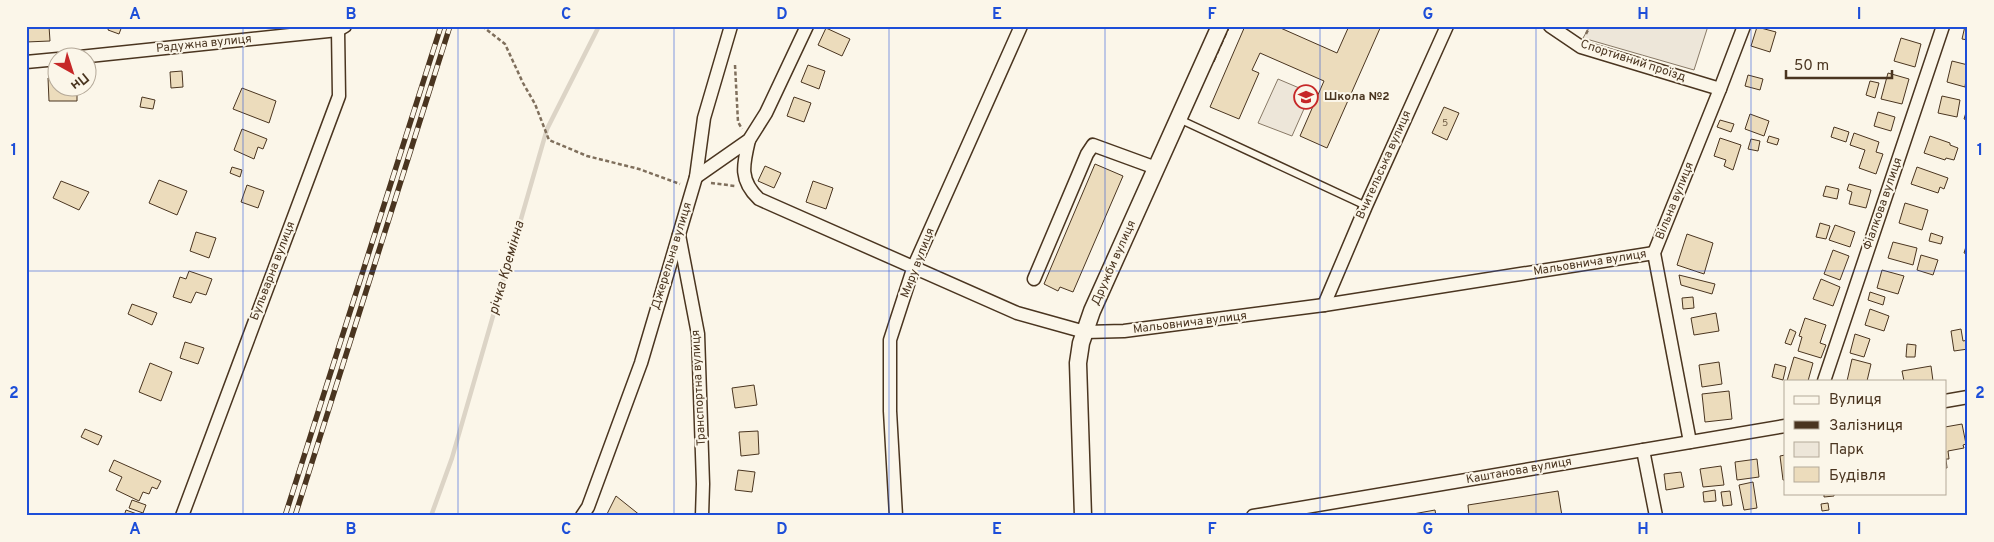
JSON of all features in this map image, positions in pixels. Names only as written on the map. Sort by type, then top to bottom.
[{"type":"street","points":[[694,182],[704,118],[731,26]]},
{"type":"street","points":[[750,191],[743,167],[749,140],[766,113],[806,26]]},
{"type":"street","name":"Миру вулиця","points":[[896,516],[890,411],[890,340],[914,266],[1021,26]]},
{"type":"street","name":"Дружби вулиця","points":[[1083,516],[1078,363],[1080,343],[1220,26]]},
{"type":"street","name":"Вчительська вулиця","points":[[1324,306],[1366,206],[1447,26]]},
{"type":"street","name":"Спортивний проїзд","points":[[1550,26],[1581,46],[1720,89]]},
{"type":"street","name":"Вільна вулиця","points":[[1690,442],[1654,253],[1744,26]]},
{"type":"street","name":"Фіалкова вулиця","points":[[1824,380],[1943,26]]},
{"type":"street","name":"Радужна вулиця","points":[[98,55],[342,28]]},
{"type":"street","name":"Бульварна вулиця","points":[[182,516],[339,96],[342,28]]},
{"type":"street","points":[[26,62],[48,60]]},
{"type":"street","points":[[694,182],[749,140]]},
{"type":"street","points":[[1034,279],[1087,154],[1093,145],[1156,168]]},
{"type":"street","name":"Джерельна вулиця","points":[[582,516],[591,499],[641,363],[694,182]]},
{"type":"street","name":"Мальовнича вулиця","points":[[750,191],[759,199],[1017,313],[1084,332],[1124,331],[1324,306],[1654,253]]},
{"type":"street","name":"Транспортна вулиця","points":[[679,232],[698,334],[703,484],[702,516]]},
{"type":"street","points":[[1946,401],[1968,397]]},
{"type":"street","name":"Каштанова вулиця","points":[[1253,516],[1784,426]]},
{"type":"street","points":[[1644,450],[1656,516]]},
{"type":"lane","points":[[1178,118],[1366,206]]},
{"type":"path","points":[[482,26],[505,44],[535,104],[549,140],[587,156],[654,174],[694,182],[740,186],[750,191]]},
{"type":"path","points":[[734,60],[738,122],[749,140]]},
{"type":"green space","points":[[1590,26],[1708,26],[1694,70],[1583,38]]},
{"type":"green space","points":[[1278,79],[1311,93],[1292,136],[1258,123]]},
{"type":"building","points":[[26,26],[49,26],[50,41],[26,42]]},
{"type":"building","points":[[109,26],[122,26],[119,34],[108,30]]},
{"type":"building","points":[[1245,26],[1276,26],[1337,53],[1349,26],[1381,26],[1327,148],[1300,136],[1324,81],[1260,53],[1252,70],[1259,73],[1239,119],[1210,107]]},
{"type":"building","points":[[1965,26],[1968,26],[1968,40],[1962,39]]},
{"type":"building","points":[[1757,27],[1776,32],[1770,52],[1751,46]]},
{"type":"building","points":[[826,28],[850,39],[842,56],[818,45]]},
{"type":"building","points":[[1901,38],[1921,44],[1915,67],[1894,61]]},
{"type":"building","points":[[1952,61],[1968,65],[1965,87],[1947,82]]},
{"type":"building","points":[[808,65],[825,71],[819,89],[801,82]]},
{"type":"building","points":[[182,71],[183,87],[171,88],[170,72]]},
{"type":"building","points":[[1888,73],[1909,79],[1902,104],[1881,99]]},
{"type":"building","points":[[1748,75],[1763,79],[1760,90],[1745,86]]},
{"type":"building","points":[[1870,81],[1879,83],[1875,98],[1866,95]]},
{"type":"building","points":[[242,88],[276,101],[269,123],[233,109]]},
{"type":"building","points":[[1942,96],[1960,100],[1957,117],[1938,113]]},
{"type":"building","points":[[142,97],[155,100],[153,109],[140,107]]},
{"type":"building","points":[[794,97],[811,103],[804,122],[787,116]]},
{"type":"building","points":[[49,98],[77,98],[77,101],[49,101]]},
{"type":"building","points":[[1968,106],[1968,120],[1964,119]]},
{"type":"building","points":[[1444,107],[1459,113],[1447,140],[1432,133]]},
{"type":"building","points":[[1878,112],[1895,117],[1891,131],[1874,126]]},
{"type":"building","points":[[1750,114],[1769,121],[1764,136],[1745,129]]},
{"type":"building","points":[[1720,120],[1734,124],[1731,132],[1717,127]]},
{"type":"building","points":[[1834,127],[1849,132],[1846,142],[1831,137]]},
{"type":"building","points":[[242,129],[267,139],[263,149],[258,147],[254,159],[234,150]]},
{"type":"building","points":[[1854,133],[1879,142],[1876,152],[1883,154],[1876,174],[1859,168],[1865,150],[1850,145]]},
{"type":"building","points":[[1769,136],[1779,139],[1777,145],[1767,142]]},
{"type":"building","points":[[1930,136],[1958,148],[1954,160],[1946,158],[1945,160],[1924,153]]},
{"type":"building","points":[[1720,138],[1741,145],[1733,170],[1724,166],[1726,160],[1714,156]]},
{"type":"building","points":[[1751,139],[1760,141],[1758,151],[1748,149]]},
{"type":"building","points":[[1095,164],[1123,176],[1073,292],[1060,287],[1058,291],[1044,284]]},
{"type":"building","points":[[765,166],[781,173],[774,188],[758,181]]},
{"type":"building","points":[[232,167],[242,170],[240,177],[230,173]]},
{"type":"building","points":[[1917,167],[1948,178],[1944,189],[1940,187],[1938,193],[1911,184]]},
{"type":"building","points":[[159,180],[187,191],[177,215],[149,203]]},
{"type":"building","points":[[61,181],[89,192],[79,210],[53,198]]},
{"type":"building","points":[[813,181],[833,188],[826,209],[806,202]]},
{"type":"building","points":[[1849,184],[1871,190],[1866,208],[1849,204],[1852,192],[1847,190]]},
{"type":"building","points":[[247,185],[264,191],[258,208],[241,202]]},
{"type":"building","points":[[1826,186],[1839,189],[1837,199],[1823,196]]},
{"type":"building","points":[[1905,203],[1928,210],[1922,230],[1899,223]]},
{"type":"building","points":[[1820,223],[1830,226],[1826,239],[1816,237]]},
{"type":"building","points":[[1835,225],[1855,232],[1850,247],[1829,240]]},
{"type":"building","points":[[196,232],[216,238],[209,258],[190,251]]},
{"type":"building","points":[[1931,233],[1943,237],[1941,244],[1929,241]]},
{"type":"building","points":[[1687,234],[1713,243],[1704,274],[1677,265]]},
{"type":"building","points":[[1968,240],[1968,254],[1964,253]]},
{"type":"building","points":[[1893,242],[1917,248],[1913,265],[1888,258]]},
{"type":"building","points":[[1833,250],[1849,256],[1840,280],[1824,274]]},
{"type":"building","points":[[1921,255],[1938,260],[1933,275],[1917,270]]},
{"type":"building","points":[[1882,270],[1904,276],[1898,294],[1877,288]]},
{"type":"building","points":[[189,271],[212,279],[206,295],[196,292],[191,303],[173,297],[180,277],[186,279]]},
{"type":"building","points":[[1679,275],[1715,284],[1712,294],[1681,285]]},
{"type":"building","points":[[1821,279],[1840,287],[1833,306],[1813,299]]},
{"type":"building","points":[[1870,292],[1885,297],[1883,305],[1868,300]]},
{"type":"building","points":[[1693,297],[1694,308],[1683,309],[1682,298]]},
{"type":"building","points":[[132,304],[157,313],[152,325],[128,314]]},
{"type":"building","points":[[1870,309],[1889,316],[1884,331],[1865,325]]},
{"type":"building","points":[[1716,313],[1719,331],[1694,335],[1691,318]]},
{"type":"building","points":[[1805,318],[1826,325],[1820,343],[1826,345],[1821,358],[1798,351],[1802,337],[1799,336]]},
{"type":"building","points":[[1790,329],[1796,332],[1791,345],[1785,343]]},
{"type":"building","points":[[1961,329],[1963,341],[1968,340],[1968,349],[1954,351],[1951,331]]},
{"type":"building","points":[[1855,334],[1870,339],[1864,357],[1850,353]]},
{"type":"building","points":[[185,342],[204,348],[198,364],[180,358]]},
{"type":"building","points":[[1907,344],[1916,345],[1915,357],[1906,357]]},
{"type":"building","points":[[1794,357],[1813,363],[1808,380],[1787,380]]},
{"type":"building","points":[[1852,359],[1871,364],[1867,380],[1847,380]]},
{"type":"building","points":[[1719,362],[1722,384],[1702,387],[1699,365]]},
{"type":"building","points":[[150,363],[172,372],[161,401],[139,392]]},
{"type":"building","points":[[1775,364],[1786,367],[1783,380],[1772,377]]},
{"type":"building","points":[[1931,366],[1933,380],[1904,380],[1902,371]]},
{"type":"building","points":[[754,385],[757,405],[735,408],[732,388]]},
{"type":"building","points":[[1729,391],[1732,419],[1705,422],[1702,394]]},
{"type":"building","points":[[1962,424],[1966,444],[1963,445],[1964,448],[1948,451],[1949,459],[1946,459],[1946,427]]},
{"type":"building","points":[[85,429],[102,436],[98,445],[81,437]]},
{"type":"building","points":[[758,431],[759,454],[741,456],[739,432]]},
{"type":"building","points":[[1784,455],[1784,480],[1783,480],[1780,456]]},
{"type":"building","points":[[1757,459],[1759,477],[1737,480],[1735,462]]},
{"type":"building","points":[[114,460],[161,481],[157,489],[152,487],[149,494],[143,492],[139,501],[116,490],[122,477],[109,471]]},
{"type":"building","points":[[1721,466],[1724,485],[1703,487],[1700,469]]},
{"type":"building","points":[[738,470],[755,472],[752,492],[735,490]]},
{"type":"building","points":[[1681,472],[1684,487],[1666,490],[1664,474]]},
{"type":"building","points":[[1753,482],[1757,508],[1744,510],[1739,485]]},
{"type":"building","points":[[1715,490],[1716,501],[1704,502],[1703,492]]},
{"type":"building","points":[[1558,491],[1562,516],[1469,516],[1468,505]]},
{"type":"building","points":[[1730,491],[1732,505],[1723,506],[1721,492]]},
{"type":"building","points":[[1824,494],[1834,494],[1834,496],[1824,497]]},
{"type":"building","points":[[616,496],[641,516],[606,516]]},
{"type":"building","points":[[132,500],[146,505],[143,513],[129,508]]},
{"type":"building","points":[[1828,503],[1829,510],[1822,511],[1821,504]]},
{"type":"building","points":[[126,510],[137,514],[136,516],[124,516]]},
{"type":"building","points":[[1435,510],[1436,516],[1402,516]]},
{"type":"waterway","name":"річка Кремінна","points":[[431,516],[452,458],[547,129],[599,26]]},
{"type":"railway","points":[[285,516],[441,26]]},
{"type":"railway","points":[[295,516],[450,26]]},
{"type":"fence","points":[[1214,62],[1230,26]]},
{"type":"place","name":"Школа №2","points":[[1306,97]]}]
